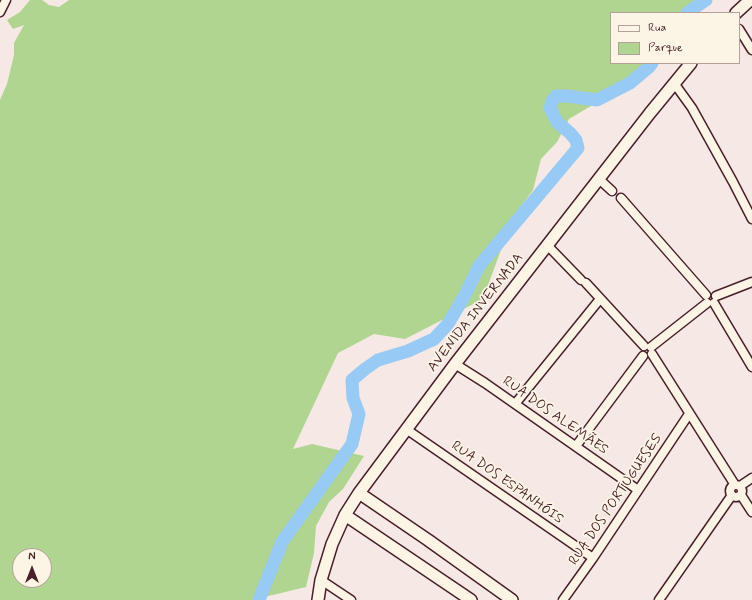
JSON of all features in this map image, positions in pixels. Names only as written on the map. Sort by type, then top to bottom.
[{"type":"main road","points":[[737,12],[750,0]]},
{"type":"main road","name":"AVENIDA INVERNADA","points":[[318,600],[321,580],[332,544],[359,493],[455,364],[690,64]]},
{"type":"main road","points":[[359,493],[512,600]]},
{"type":"main road","points":[[346,515],[471,600]]},
{"type":"street","points":[[0,12],[6,0]]},
{"type":"street","points":[[740,31],[752,50]]},
{"type":"street","points":[[674,83],[692,108],[734,182],[752,219]]},
{"type":"street","points":[[599,179],[612,191]]},
{"type":"street","points":[[621,198],[710,299],[752,368]]},
{"type":"street","points":[[548,246],[649,349],[689,414],[742,492],[741,495],[752,512]]},
{"type":"street","points":[[649,349],[710,299],[752,282]]},
{"type":"street","points":[[515,404],[600,298]]},
{"type":"street","points":[[576,446],[643,356],[649,357],[649,349]]},
{"type":"street","name":"RUA DOS ALEMÃES","points":[[455,364],[638,490]]},
{"type":"street","name":"RUA DOS PORTUGUESES","points":[[563,600],[593,558],[689,414]]},
{"type":"street","name":"RUA DOS ESPANHÓIS","points":[[406,429],[593,558]]},
{"type":"street","points":[[659,600],[732,495],[731,489],[752,478]]},
{"type":"street","points":[[732,495],[737,497],[741,495]]},
{"type":"street","points":[[321,580],[351,600]]},
{"type":"green space","points":[[30,0],[42,0],[49,5],[59,7],[69,0],[698,0],[691,3],[680,12],[610,12],[610,64],[652,64],[648,72],[569,119],[557,142],[541,159],[533,190],[513,217],[483,299],[405,339],[374,334],[338,353],[293,449],[312,444],[364,456],[343,489],[329,502],[316,526],[314,553],[306,587],[252,600],[0,600],[0,100],[7,84],[14,55],[14,43],[24,25],[13,29],[7,20],[20,12]]},
{"type":"waterway","points":[[688,12],[706,0]]},
{"type":"waterway","points":[[259,600],[282,542],[352,444],[359,414],[353,398],[352,380],[378,360],[408,351],[434,339],[448,324],[465,295],[479,266],[578,148],[576,140],[557,122],[550,108],[552,101],[556,96],[597,100],[630,83],[651,64]]}]
